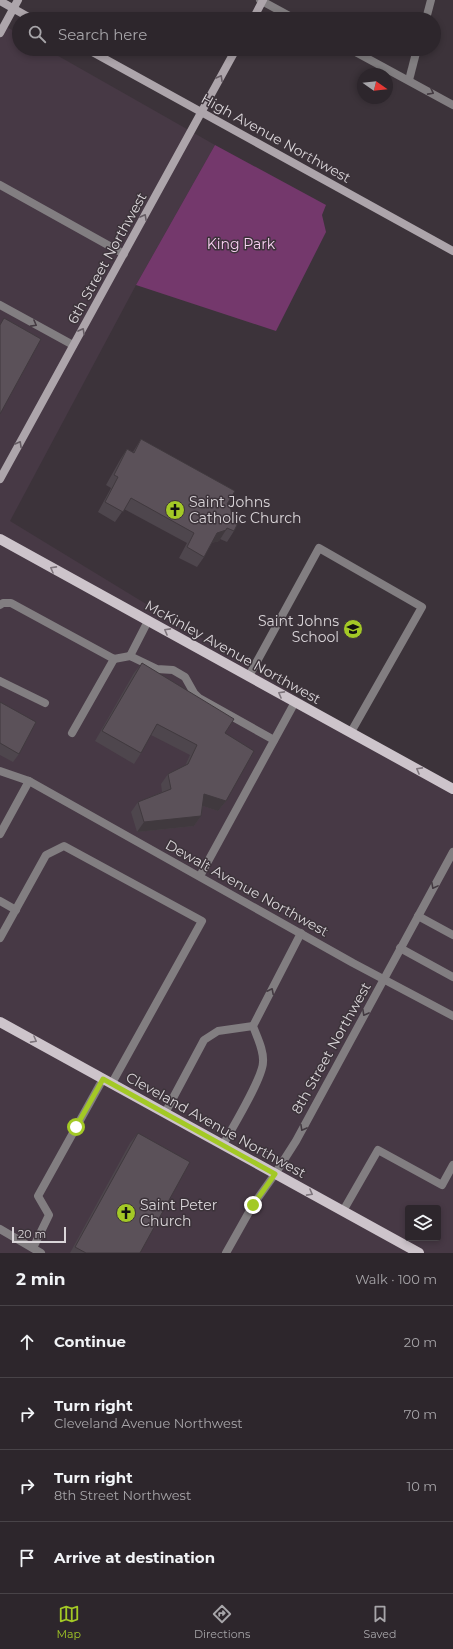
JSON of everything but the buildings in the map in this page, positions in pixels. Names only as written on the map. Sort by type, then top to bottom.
[{"type":"main road","points":[[12,12],[18,0]]},
{"type":"main road","points":[[256,12],[262,0]]},
{"type":"main road","points":[[0,1],[19,12]]},
{"type":"main road","points":[[0,33],[12,12]]},
{"type":"main road","name":"High Avenue Northwest","points":[[100,56],[453,251]]},
{"type":"main road","name":"6th Street Northwest","points":[[0,479],[232,56]]},
{"type":"main road","name":"McKinley Avenue Northwest","points":[[0,539],[453,789]]},
{"type":"main road","name":"Cleveland Avenue Northwest","points":[[0,1022],[419,1253]]},
{"type":"street","points":[[262,0],[283,12]]},
{"type":"street","points":[[428,12],[431,0]]},
{"type":"street","points":[[363,56],[453,104]]},
{"type":"street","points":[[409,80],[415,56]]},
{"type":"street","points":[[0,185],[124,254]]},
{"type":"street","points":[[0,305],[73,345]]},
{"type":"street","points":[[249,676],[319,548],[422,606],[351,732]]},
{"type":"street","points":[[0,605],[3,603],[11,603],[114,659],[130,656],[157,669],[173,670],[185,677],[194,693],[199,698],[274,740]]},
{"type":"street","points":[[130,656],[148,621]]},
{"type":"street","points":[[72,733],[114,659]]},
{"type":"street","points":[[0,681],[45,703]]},
{"type":"street","points":[[200,876],[295,702]]},
{"type":"street","name":"Dewalt Avenue Northwest","points":[[0,771],[29,781],[453,1016]]},
{"type":"street","points":[[0,834],[29,781]]},
{"type":"street","points":[[0,938],[46,855],[64,846],[202,921],[38,1196],[49,1215],[33,1248]]},
{"type":"street","name":"8th Street Northwest","points":[[226,1253],[253,1205],[296,1141],[453,852]]},
{"type":"street","points":[[0,901],[16,910]]},
{"type":"street","points":[[418,916],[453,935]]},
{"type":"street","points":[[223,1145],[257,1081],[262,1066],[262,1051],[254,1026],[302,933]]},
{"type":"street","points":[[400,948],[453,977]]},
{"type":"street","points":[[165,1113],[204,1040],[218,1031],[254,1026]]},
{"type":"street","points":[[343,1211],[378,1150],[442,1184],[453,1165]]},
{"type":"street","points":[[0,1229],[41,1253]]},
{"type":"shaded area","points":[[0,23],[12,30],[12,56],[58,56],[215,145],[136,285],[10,521],[453,791],[453,1253],[0,1253]]},
{"type":"green space","name":"King Park","points":[[215,145],[326,205],[322,215],[326,232],[276,331],[136,285]]},
{"type":"place","name":"Saint Johns Catholic Church","points":[[175,510]]},
{"type":"place","name":"Saint Johns School","points":[[353,629]]},
{"type":"place","name":"Saint Peter Church","points":[[126,1213]]},
{"type":"route","points":[[76,1127],[103,1079],[275,1174],[253,1205]]}]
